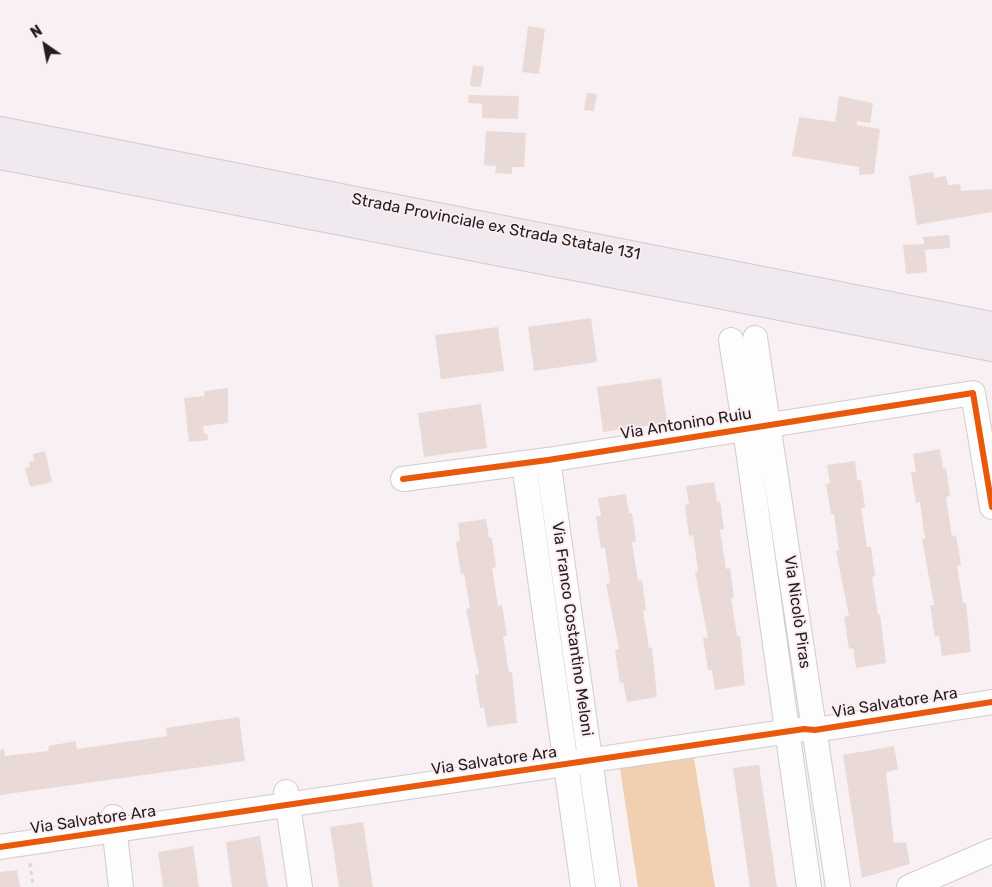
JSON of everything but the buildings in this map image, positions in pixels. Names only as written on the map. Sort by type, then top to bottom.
[{"type":"main road","name":"Strada Provinciale ex Strada Statale 131","points":[[0,131],[992,326]]},
{"type":"main road","name":"Strada Provinciale ex Strada Statale 131","points":[[0,155],[992,347]]},
{"type":"street","name":"Via Nicolò Piras","points":[[755,338],[770,425],[838,887]]},
{"type":"street","name":"Via Nicolò Piras","points":[[730,340],[745,429],[809,887]]},
{"type":"street","name":"Via Antonino Ruiu","points":[[403,479],[524,464],[973,393],[992,507]]},
{"type":"street","name":"Via Franco Costantino Meloni","points":[[548,460],[608,887]]},
{"type":"street","name":"Via Franco Costantino Meloni","points":[[524,464],[583,887]]},
{"type":"street","name":"Via Salvatore Ara","points":[[814,723],[992,691]]},
{"type":"street","name":"Via Salvatore Ara","points":[[0,847],[114,824],[565,758],[787,726],[992,702]]},
{"type":"street","points":[[287,799],[300,887]]},
{"type":"street","name":"Via Salvatore Ara","points":[[0,833],[114,824]]},
{"type":"street","points":[[114,824],[121,887]]},
{"type":"street","points":[[921,884],[992,851]]},
{"type":"shaded area","points":[[692,746],[715,887],[638,887],[618,756]]},
{"type":"cycle path","points":[[403,479],[548,460],[973,393],[992,507]]},
{"type":"cycle path","points":[[0,847],[804,729],[815,730],[992,702]]}]
